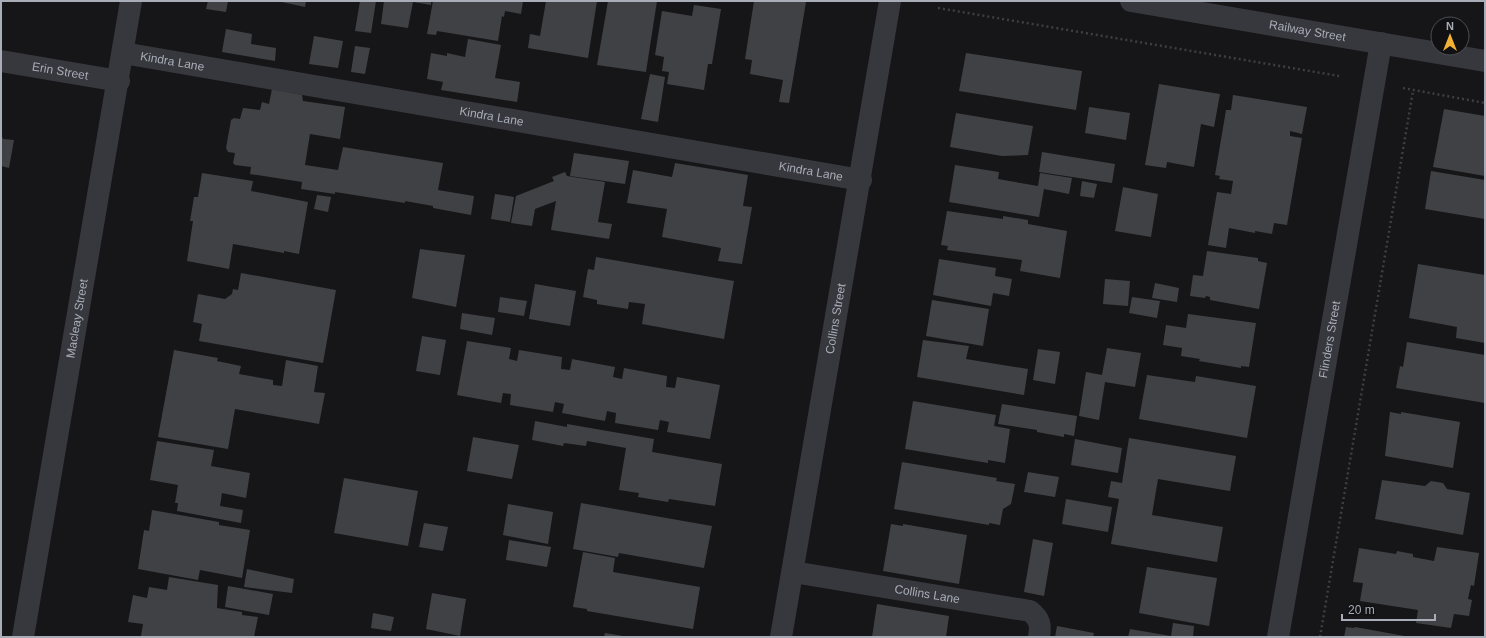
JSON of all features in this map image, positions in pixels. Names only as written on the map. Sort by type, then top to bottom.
[{"type":"street","name":"Macleay Street","points":[[23,637],[119,81],[131,1]]},
{"type":"street","name":"Collins Street","points":[[782,637],[861,180],[890,1]]},
{"type":"street","name":"Railway Street","points":[[1131,1],[1485,61]]},
{"type":"street","name":"Flinders Street","points":[[1278,637],[1381,43]]},
{"type":"street","name":"Kindra Lane","points":[[123,53],[861,180]]},
{"type":"street","name":"Erin Street","points":[[1,61],[119,81]]},
{"type":"street","name":"Collins Lane","points":[[793,572],[1030,611],[1038,617],[1041,626],[1039,637]]},
{"type":"path","points":[[938,8],[1339,76]]},
{"type":"path","points":[[1403,88],[1485,103]]},
{"type":"path","points":[[1320,637],[1413,91]]},
{"type":"building","points":[[208,1],[228,1],[226,12],[206,9]]},
{"type":"building","points":[[277,1],[306,1],[305,7]]},
{"type":"building","points":[[360,1],[376,1],[371,33],[355,31]]},
{"type":"building","points":[[384,1],[431,1],[431,5],[413,2],[408,28],[381,24]]},
{"type":"building","points":[[433,1],[523,1],[521,14],[505,11],[504,17],[502,16],[498,41],[437,31],[436,35],[427,34]]},
{"type":"building","points":[[546,1],[597,1],[588,58],[528,48],[530,34],[540,36]]},
{"type":"building","points":[[608,1],[657,1],[646,72],[597,65]]},
{"type":"building","points":[[754,1],[806,2],[789,103],[779,102],[783,80],[750,74],[752,60],[745,59]]},
{"type":"building","points":[[694,5],[721,9],[712,64],[708,64],[704,90],[667,84],[669,72],[662,71],[664,57],[655,55],[662,11],[692,16]]},
{"type":"building","points":[[226,29],[252,34],[251,44],[276,48],[275,61],[222,52]]},
{"type":"building","points":[[314,36],[343,41],[338,68],[309,64]]},
{"type":"building","points":[[468,39],[501,45],[495,78],[520,82],[517,102],[441,90],[443,82],[427,79],[431,53],[447,56],[447,53],[465,57]]},
{"type":"building","points":[[355,46],[370,48],[365,74],[351,72]]},
{"type":"building","points":[[966,53],[1082,71],[1076,110],[959,91]]},
{"type":"building","points":[[650,74],[665,77],[658,122],[641,119]]},
{"type":"building","points":[[1159,84],[1220,94],[1214,127],[1201,124],[1194,167],[1167,162],[1166,168],[1145,165]]},
{"type":"building","points":[[272,89],[302,95],[303,101],[345,107],[340,139],[310,134],[305,165],[338,170],[343,147],[443,163],[438,190],[474,196],[471,215],[405,201],[405,203],[335,192],[335,194],[301,189],[302,182],[250,174],[251,167],[235,165],[233,163],[235,153],[228,152],[226,148],[231,120],[234,118],[240,119],[243,108],[260,110],[262,102],[269,104]]},
{"type":"building","points":[[1233,95],[1307,107],[1302,134],[1290,131],[1290,136],[1302,138],[1287,225],[1274,223],[1272,234],[1255,231],[1255,233],[1229,228],[1226,248],[1208,245],[1217,192],[1231,194],[1233,181],[1219,179],[1220,176],[1215,175],[1226,110],[1231,110]]},
{"type":"building","points":[[1089,107],[1130,113],[1126,140],[1085,133]]},
{"type":"building","points":[[1444,109],[1485,116],[1485,176],[1433,167]]},
{"type":"building","points":[[956,113],[1033,126],[1028,155],[1002,156],[950,147]]},
{"type":"building","points":[[1,134],[3,139],[14,140],[9,168],[1,166]]},
{"type":"building","points":[[1042,152],[1115,164],[1112,183],[1039,172]]},
{"type":"building","points":[[574,153],[629,161],[625,184],[570,176]]},
{"type":"building","points":[[675,163],[748,175],[743,206],[752,207],[742,264],[718,261],[721,248],[662,237],[667,209],[627,203],[633,170],[672,177]]},
{"type":"building","points":[[955,165],[999,172],[998,179],[1038,186],[1040,173],[1072,178],[1069,194],[1044,189],[1039,217],[949,202]]},
{"type":"building","points":[[1431,171],[1485,180],[1485,219],[1425,209]]},
{"type":"building","points":[[565,172],[567,176],[605,182],[598,222],[612,224],[609,239],[551,230],[556,201],[535,209],[532,226],[511,223],[516,196],[554,181],[552,177]]},
{"type":"building","points":[[202,173],[253,181],[251,191],[308,202],[299,254],[284,251],[284,253],[233,244],[229,269],[187,261],[193,221],[190,221],[194,197],[198,197]]},
{"type":"building","points":[[1082,181],[1097,184],[1094,198],[1080,196]]},
{"type":"building","points":[[1123,187],[1158,194],[1151,237],[1115,231]]},
{"type":"building","points":[[495,194],[514,197],[510,222],[491,219]]},
{"type":"building","points":[[317,195],[331,197],[328,212],[314,209]]},
{"type":"building","points":[[947,211],[1003,219],[1003,216],[1028,220],[1028,224],[1067,231],[1060,278],[1020,271],[1022,260],[947,250],[948,246],[941,245]]},
{"type":"building","points":[[420,249],[465,255],[456,307],[412,298]]},
{"type":"building","points":[[1207,251],[1258,258],[1258,261],[1267,263],[1259,309],[1210,300],[1210,297],[1206,296],[1205,298],[1190,296],[1193,275],[1203,276]]},
{"type":"building","points":[[596,257],[734,281],[724,339],[642,324],[645,304],[629,302],[628,309],[597,304],[597,300],[583,297],[588,269],[594,270]]},
{"type":"building","points":[[939,259],[996,268],[995,276],[1012,279],[1009,296],[993,293],[991,306],[933,295]]},
{"type":"building","points":[[1418,264],[1485,275],[1485,343],[1456,338],[1457,327],[1409,318]]},
{"type":"building","points":[[241,273],[336,290],[323,363],[199,341],[202,324],[193,322],[198,294],[225,299],[232,294],[233,289],[238,290]]},
{"type":"building","points":[[1105,279],[1130,281],[1128,306],[1103,304]]},
{"type":"building","points":[[1155,283],[1179,288],[1177,302],[1152,298]]},
{"type":"building","points":[[535,284],[576,291],[570,326],[529,319]]},
{"type":"building","points":[[500,297],[527,301],[524,316],[498,312]]},
{"type":"building","points":[[1132,297],[1160,301],[1157,318],[1129,313]]},
{"type":"building","points":[[932,300],[989,309],[983,346],[926,336]]},
{"type":"building","points":[[462,313],[495,318],[492,335],[460,329]]},
{"type":"building","points":[[1188,314],[1256,323],[1249,367],[1241,366],[1241,368],[1199,361],[1200,359],[1181,356],[1182,348],[1163,345],[1166,325],[1186,328]]},
{"type":"building","points":[[422,336],[446,340],[440,375],[416,371]]},
{"type":"building","points":[[923,340],[969,346],[966,359],[1028,369],[1024,395],[917,377]]},
{"type":"building","points":[[467,341],[511,348],[509,359],[517,361],[519,350],[562,357],[561,369],[570,370],[572,359],[615,367],[613,377],[622,379],[624,368],[667,376],[666,387],[675,388],[677,377],[720,385],[710,439],[667,432],[669,422],[660,420],[658,430],[615,423],[616,413],[607,411],[605,421],[562,413],[564,404],[555,402],[553,412],[510,405],[511,394],[503,393],[501,403],[457,395]]},
{"type":"building","points":[[1407,342],[1485,355],[1485,403],[1396,388],[1400,366],[1403,367]]},
{"type":"building","points":[[1107,348],[1141,353],[1135,387],[1105,382],[1099,420],[1079,416],[1086,372],[1102,375]]},
{"type":"building","points":[[1038,349],[1060,352],[1055,384],[1033,380]]},
{"type":"building","points":[[174,350],[218,358],[217,361],[241,366],[239,374],[273,380],[273,385],[282,386],[286,360],[318,366],[314,392],[325,393],[319,424],[235,409],[228,449],[158,437]]},
{"type":"building","points":[[1147,375],[1195,382],[1196,376],[1256,386],[1247,438],[1139,419]]},
{"type":"building","points":[[913,401],[996,415],[994,426],[1010,429],[1005,463],[988,460],[988,463],[905,449]]},
{"type":"building","points":[[1002,404],[1077,416],[1074,436],[1064,434],[1064,437],[1037,432],[1037,430],[998,424]]},
{"type":"building","points":[[1390,412],[1401,414],[1401,412],[1460,422],[1453,468],[1385,456]]},
{"type":"building","points":[[535,421],[567,427],[567,424],[654,439],[652,452],[722,464],[715,506],[669,499],[668,502],[638,497],[639,493],[619,490],[626,448],[587,441],[586,446],[564,443],[563,446],[532,440]]},
{"type":"building","points":[[473,437],[519,445],[512,479],[467,471]]},
{"type":"building","points":[[1129,438],[1236,456],[1230,491],[1158,479],[1152,515],[1223,527],[1217,562],[1111,544],[1119,499],[1108,497],[1111,481],[1122,483]]},
{"type":"building","points":[[1075,439],[1122,448],[1118,473],[1071,465]]},
{"type":"building","points":[[157,441],[214,450],[211,466],[250,473],[246,498],[222,493],[220,506],[243,510],[241,523],[177,511],[178,503],[175,503],[178,485],[150,480]]},
{"type":"building","points":[[902,462],[997,478],[996,481],[1015,484],[1011,504],[1003,509],[1000,525],[989,523],[989,525],[894,509]]},
{"type":"building","points":[[1028,472],[1059,477],[1055,497],[1024,492]]},
{"type":"building","points":[[344,478],[418,491],[408,546],[334,533]]},
{"type":"building","points":[[1382,480],[1425,486],[1431,481],[1443,483],[1447,489],[1470,493],[1463,535],[1375,519]]},
{"type":"building","points":[[1066,499],[1112,507],[1108,532],[1062,524]]},
{"type":"building","points":[[581,503],[712,526],[704,568],[619,553],[618,557],[573,549]]},
{"type":"building","points":[[508,504],[553,512],[548,544],[503,535]]},
{"type":"building","points":[[152,510],[219,522],[219,525],[250,530],[242,578],[200,570],[198,580],[138,569],[144,530],[149,531]]},
{"type":"building","points":[[424,523],[448,527],[443,551],[419,547]]},
{"type":"building","points":[[891,524],[903,526],[903,524],[967,535],[959,584],[883,571]]},
{"type":"building","points":[[1033,539],[1053,543],[1044,596],[1024,592]]},
{"type":"building","points":[[509,540],[551,547],[547,567],[506,560]]},
{"type":"building","points":[[1437,547],[1479,553],[1474,586],[1471,585],[1468,599],[1472,600],[1469,616],[1454,614],[1451,628],[1416,623],[1418,610],[1360,601],[1363,583],[1353,582],[1359,548],[1396,554],[1397,551],[1413,554],[1413,557],[1434,561]]},
{"type":"building","points":[[583,552],[615,558],[613,572],[700,587],[693,629],[587,611],[587,609],[573,607]]},
{"type":"building","points":[[1147,567],[1217,578],[1209,626],[1139,613]]},
{"type":"building","points":[[247,569],[294,579],[292,593],[244,587]]},
{"type":"building","points":[[169,577],[218,585],[217,608],[242,612],[242,615],[258,617],[254,637],[141,636],[143,624],[128,622],[133,595],[147,598],[149,587],[167,590]]},
{"type":"building","points":[[228,586],[273,594],[269,615],[225,607]]},
{"type":"building","points":[[432,593],[466,599],[460,636],[426,629]]},
{"type":"building","points":[[877,604],[949,616],[946,637],[872,637]]},
{"type":"building","points":[[373,613],[394,617],[391,631],[371,628]]},
{"type":"building","points":[[1173,623],[1194,626],[1193,637],[1128,637],[1130,629],[1171,636]]},
{"type":"building","points":[[1057,626],[1094,633],[1093,637],[1055,637]]},
{"type":"building","points":[[1346,627],[1355,627],[1410,637],[1344,637]]},
{"type":"building","points":[[605,633],[623,636],[623,637],[604,637]]}]
